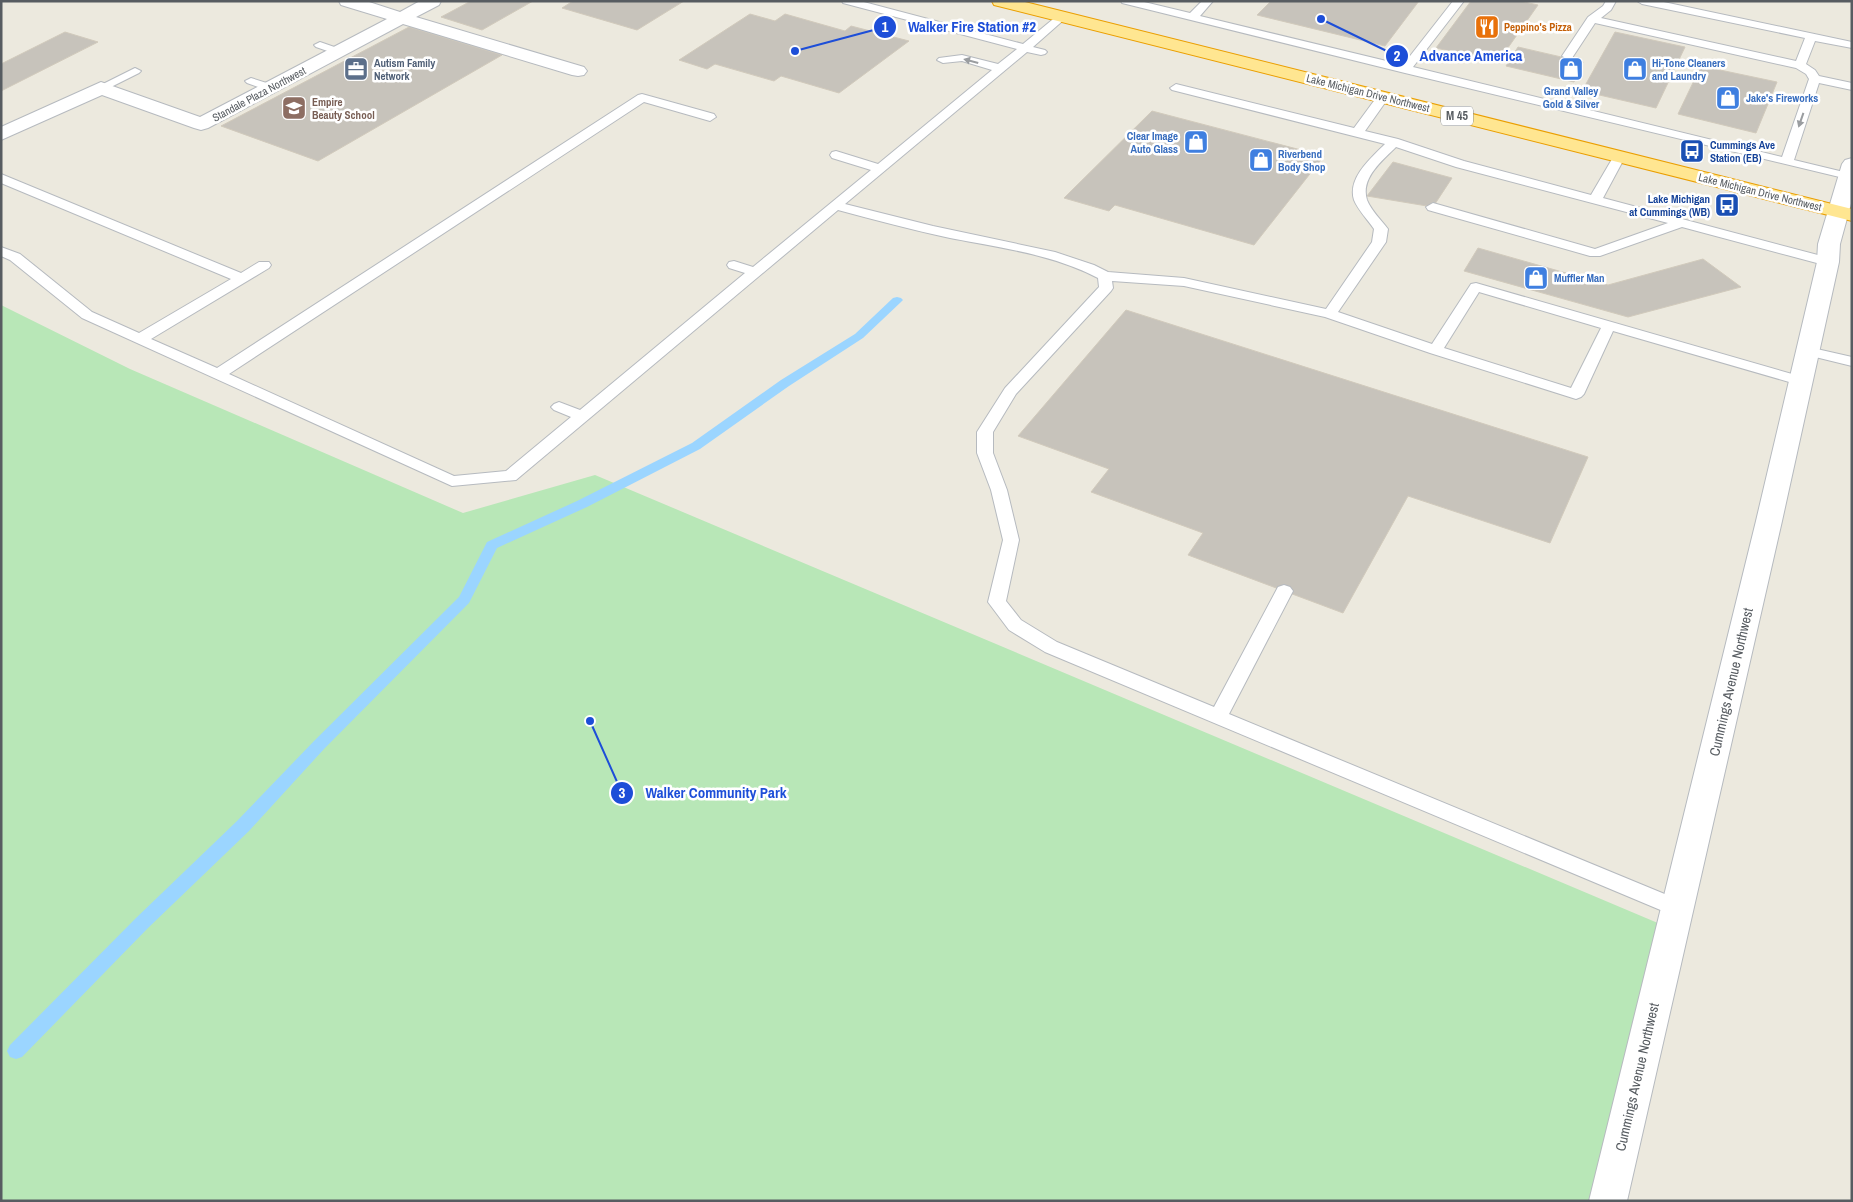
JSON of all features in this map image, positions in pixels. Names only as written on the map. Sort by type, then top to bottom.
[{"type":"highway","name":"Lake Michigan Drive Northwest","points":[[1000,1],[1845,213]]},
{"type":"street","points":[[347,1],[576,74]]},
{"type":"street","name":"Standale Plaza Northwest","points":[[101,88],[202,124],[433,1]]},
{"type":"street","points":[[1,134],[101,88]]},
{"type":"street","name":"Cummings Avenue Northwest","points":[[1608,1201],[1801,382],[1828,262],[1829,244],[1845,213],[1851,168]]},
{"type":"lane","points":[[847,1],[1041,52]]},
{"type":"lane","points":[[1126,1],[1787,162],[1851,168]]},
{"type":"lane","points":[[1192,17],[1208,1]]},
{"type":"lane","points":[[1405,70],[1459,1]]},
{"type":"lane","points":[[1568,56],[1592,19],[1607,8],[1611,1]]},
{"type":"lane","points":[[1642,1],[1852,45]]},
{"type":"lane","points":[[1,251],[14,257],[87,315],[452,481],[510,476],[998,68],[1062,17]]},
{"type":"lane","points":[[1592,19],[1800,65],[1811,72],[1815,79],[1852,87]]},
{"type":"lane","points":[[1800,65],[1811,36]]},
{"type":"lane","points":[[320,46],[339,52]]},
{"type":"lane","points":[[943,60],[962,58],[998,68]]},
{"type":"lane","points":[[101,88],[135,71]]},
{"type":"lane","points":[[1787,162],[1815,79]]},
{"type":"lane","points":[[984,80],[1002,85]]},
{"type":"lane","points":[[251,81],[272,88]]},
{"type":"lane","points":[[1176,88],[1394,142],[1460,164],[1828,262]]},
{"type":"lane","points":[[1357,133],[1383,97]]},
{"type":"lane","points":[[217,374],[642,98],[710,117]]},
{"type":"lane","points":[[680,123],[694,113]]},
{"type":"lane","points":[[940,118],[957,123]]},
{"type":"lane","points":[[1330,314],[1379,242],[1381,229],[1362,201],[1358,190],[1366,175],[1394,142]]},
{"type":"lane","points":[[897,153],[915,159]]},
{"type":"lane","points":[[836,155],[879,168]]},
{"type":"lane","points":[[1595,200],[1619,157]]},
{"type":"lane","points":[[1,178],[242,278]]},
{"type":"lane","points":[[835,205],[935,231],[1028,250],[1088,266],[1105,276],[1184,282],[1330,314],[1435,350],[1576,394],[1609,325]]},
{"type":"lane","points":[[1433,207],[1595,253],[1682,223]]},
{"type":"lane","points":[[140,339],[264,265]]},
{"type":"lane","points":[[734,265],[754,272]]},
{"type":"lane","points":[[1105,276],[1106,288],[1010,391],[985,432],[985,453],[999,490],[1012,540],[997,602],[1015,625],[1051,647],[1676,908]]},
{"type":"lane","points":[[1435,350],[1476,286],[1801,382]]},
{"type":"lane","points":[[1808,351],[1852,362]]},
{"type":"lane","points":[[559,407],[582,416]]},
{"type":"lane","points":[[1218,717],[1284,591]]},
{"type":"green space","points":[[1,305],[130,369],[463,513],[595,475],[1672,929],[1609,1201],[1,1201]]},
{"type":"building","points":[[471,1],[533,1],[482,30],[441,17]]},
{"type":"building","points":[[573,1],[684,1],[637,30],[562,8]]},
{"type":"building","points":[[1271,1],[1419,1],[1385,46],[1257,15]]},
{"type":"building","name":"Peppino's Pizza","points":[[1471,1],[1520,1],[1538,5],[1498,62],[1436,48]]},
{"type":"building","points":[[750,14],[775,21],[785,14],[845,31],[851,26],[909,41],[839,93],[781,76],[774,81],[715,64],[707,69],[679,60]]},
{"type":"building","points":[[409,27],[502,55],[318,161],[221,126]]},
{"type":"building","points":[[65,32],[98,42],[1,91],[1,64]]},
{"type":"building","name":"Hi-Tone Cleaners and Laundry","points":[[1615,32],[1685,47],[1656,108],[1582,91]]},
{"type":"building","points":[[1518,47],[1583,62],[1574,82],[1506,66]]},
{"type":"building","name":"Jake's Fireworks","points":[[1701,66],[1777,82],[1756,133],[1678,114]]},
{"type":"building","points":[[1152,111],[1324,156],[1254,245],[1115,205],[1109,211],[1064,198]]},
{"type":"building","points":[[1393,162],[1452,178],[1433,207],[1367,196]]},
{"type":"building","name":"Muffler Man","points":[[1478,248],[1608,285],[1703,259],[1741,287],[1628,317],[1464,271]]},
{"type":"building","points":[[1126,310],[1588,457],[1550,543],[1408,496],[1343,613],[1188,555],[1203,533],[1091,492],[1109,469],[1018,436]]},
{"type":"waterway","points":[[16,1051],[142,923],[243,826],[319,745],[464,600],[492,545],[582,504],[696,446],[785,383],[859,336],[897,300]]},
{"type":"place","name":"Advance America","points":[[1321,19]]},
{"type":"place","name":"Peppino's Pizza","points":[[1487,27]]},
{"type":"place","name":"Walker Fire Station #2","points":[[795,51]]},
{"type":"place","name":"Autism Family Network","points":[[356,69]]},
{"type":"place","name":"Grand Valley Gold & Silver","points":[[1571,69]]},
{"type":"place","name":"Hi-Tone Cleaners and Laundry","points":[[1635,69]]},
{"type":"place","name":"Jake's Fireworks","points":[[1728,98]]},
{"type":"place","name":"Empire Beauty School","points":[[294,108]]},
{"type":"place","name":"Clear Image Auto Glass","points":[[1196,142]]},
{"type":"place","name":"Cummings Ave Station (EB)","points":[[1692,151]]},
{"type":"place","name":"Riverbend Body Shop","points":[[1261,160]]},
{"type":"place","name":"Lake Michigan at Cummings (WB)","points":[[1727,205]]},
{"type":"place","name":"Muffler Man","points":[[1536,278]]},
{"type":"place","name":"Walker Community Park","points":[[590,721]]}]
